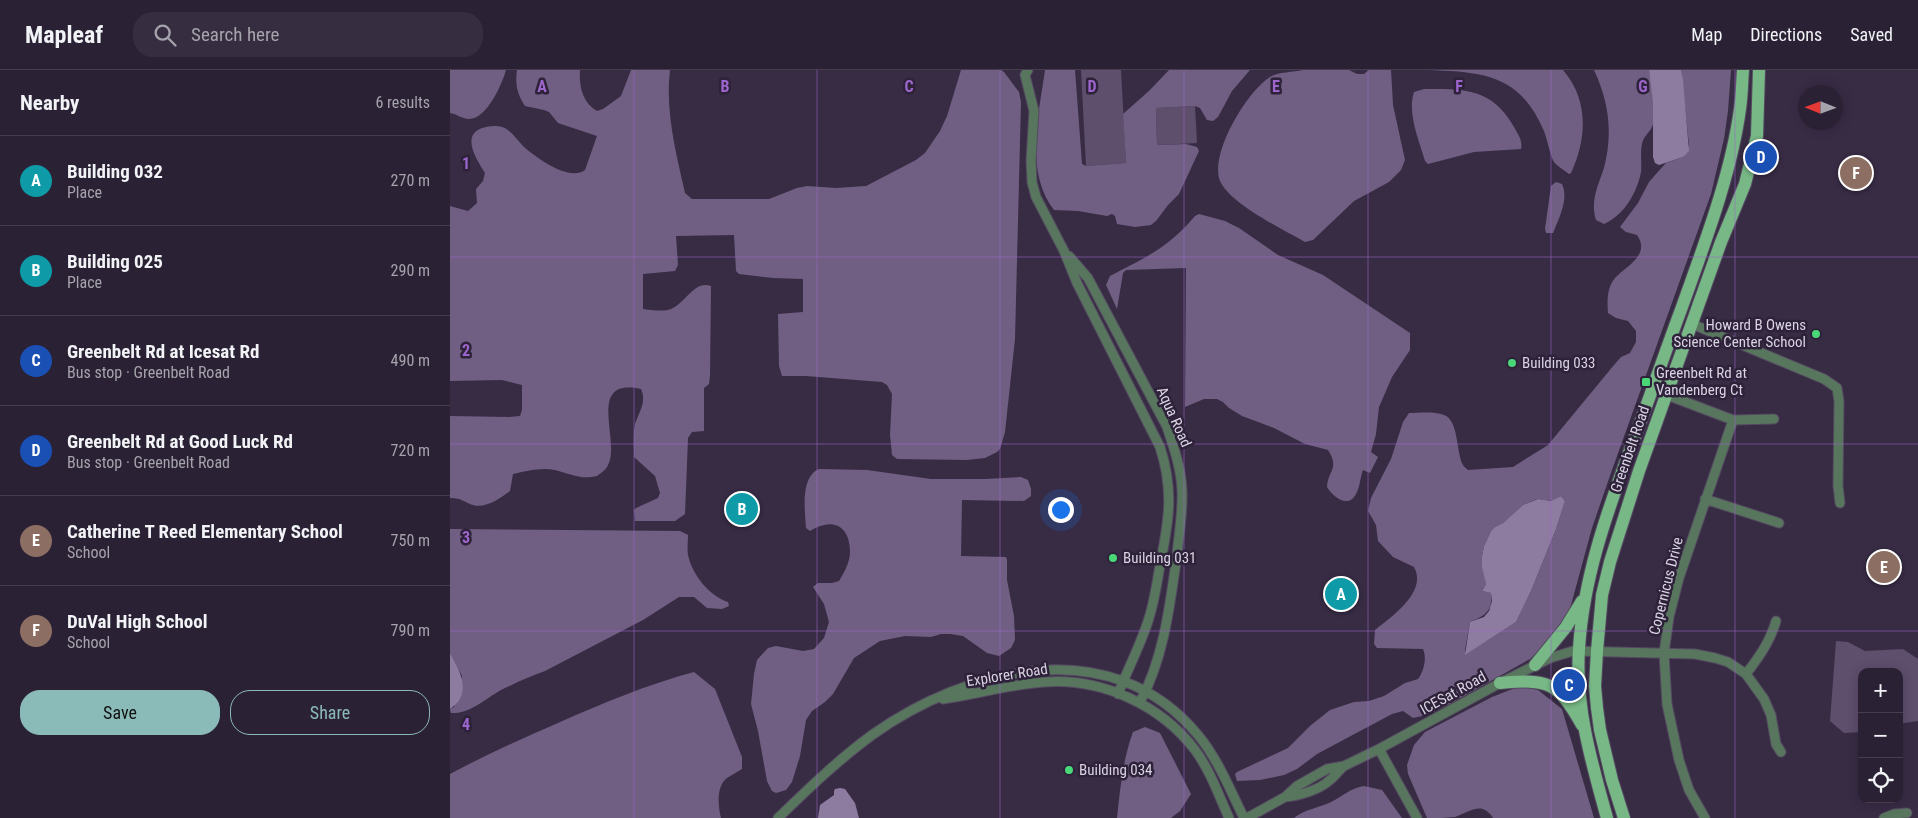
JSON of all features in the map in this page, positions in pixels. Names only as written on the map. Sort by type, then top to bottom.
[{"type":"main road","points":[[1733,142],[1737,70]]},
{"type":"main road","name":"Greenbelt Road","points":[[1607,818],[1592,766],[1581,699],[1578,651],[1586,594],[1594,557],[1610,507],[1691,281],[1724,181],[1740,109],[1743,70]]},
{"type":"main road","name":"Greenbelt Road","points":[[1624,818],[1612,780],[1600,730],[1596,686],[1596,651],[1602,595],[1610,562],[1639,471],[1721,242],[1745,184],[1757,136],[1756,108],[1759,70]]},
{"type":"main road","points":[[1756,108],[1764,70]]},
{"type":"main road","points":[[1724,181],[1729,202],[1735,211]]},
{"type":"main road","points":[[1536,666],[1566,628],[1586,594]]},
{"type":"main road","points":[[1500,683],[1526,681],[1548,685],[1568,701],[1585,731]]},
{"type":"street","name":"Aqua Road","points":[[1028,70],[1025,75],[1034,112],[1031,139],[1032,182],[1036,197],[1160,447],[1169,484],[1170,505],[1168,523],[1156,590],[1147,624],[1118,694]]},
{"type":"street","name":"Aqua Road","points":[[1064,251],[1088,278],[1167,427],[1180,469],[1182,511],[1172,590],[1162,643],[1146,692],[1140,702]]},
{"type":"street","points":[[1692,324],[1824,380],[1837,388],[1839,401],[1838,486],[1840,503]]},
{"type":"street","points":[[1667,395],[1733,420],[1774,419]]},
{"type":"street","name":"Copernicus Drive","points":[[1705,818],[1689,790],[1679,760],[1667,704],[1664,653],[1667,628],[1675,593],[1733,420]]},
{"type":"street","points":[[1705,499],[1779,523]]},
{"type":"street","points":[[1776,621],[1764,650],[1746,674],[1764,699],[1771,716],[1776,744],[1781,752]]},
{"type":"street","name":"ICESat Road","points":[[1245,818],[1285,797],[1297,786],[1321,773],[1344,766],[1379,749],[1500,683],[1560,655],[1578,651],[1695,654],[1715,658],[1735,666],[1746,674]]},
{"type":"street","name":"Explorer Road","points":[[778,818],[854,749],[900,717],[969,684],[1001,676],[1044,669],[1083,671],[1123,682],[1146,692],[1181,717],[1208,747],[1245,818]]},
{"type":"street","name":"Explorer Road","points":[[936,700],[971,695],[1026,683],[1065,682],[1087,685],[1140,702],[1173,726],[1196,751],[1229,818]]},
{"type":"street","points":[[1379,749],[1417,818]]},
{"type":"street","points":[[1884,818],[1894,814],[1907,813]]},
{"type":"shaded area","points":[[450,70],[506,70],[501,84],[488,107],[476,117],[469,119],[450,113]]},
{"type":"shaded area","points":[[517,70],[580,70],[582,93],[588,103],[597,111],[621,96],[631,70],[670,70],[669,101],[672,132],[685,193],[692,199],[769,199],[807,186],[836,188],[866,186],[916,160],[925,153],[940,131],[947,116],[961,70],[1001,70],[1004,72],[1019,92],[1021,102],[1015,339],[1005,432],[1000,449],[985,458],[967,460],[897,459],[892,455],[890,435],[892,394],[887,385],[882,382],[782,376],[779,366],[778,314],[803,312],[803,279],[739,274],[736,271],[734,235],[676,236],[678,265],[675,271],[643,274],[643,309],[661,311],[671,309],[700,286],[711,286],[710,375],[709,384],[704,388],[704,431],[692,432],[688,438],[685,514],[675,521],[635,521],[634,510],[658,498],[660,493],[655,476],[634,457],[634,428],[643,403],[641,389],[624,388],[614,392],[609,401],[611,454],[607,467],[597,476],[581,477],[550,469],[534,470],[513,474],[510,491],[498,500],[488,504],[478,506],[460,499],[450,498],[450,416],[509,417],[520,416],[522,410],[522,385],[502,380],[450,381],[450,206],[468,211],[477,203],[476,189],[483,181],[485,173],[475,156],[471,143],[472,137],[482,128],[499,126],[505,128],[524,147],[553,167],[562,171],[578,173],[585,170],[597,136],[558,123],[549,112],[525,106],[517,89]]},
{"type":"shaded area","points":[[1045,70],[1075,70],[1082,164],[1086,166],[1126,163],[1123,114],[1169,70],[1250,70],[1232,91],[1218,117],[1213,121],[1207,120],[1200,108],[1195,106],[1156,108],[1157,145],[1186,144],[1197,147],[1199,151],[1179,194],[1151,225],[1135,227],[1117,224],[1115,216],[1112,214],[1107,216],[1078,211],[1054,210],[1045,195],[1039,178],[1036,142]]},
{"type":"shaded area","points":[[1081,70],[1121,70],[1126,163],[1086,166]]},
{"type":"shaded area","points":[[1303,70],[1349,70],[1357,74],[1364,74],[1369,70],[1391,70],[1393,105],[1405,160],[1401,170],[1389,182],[1354,201],[1313,240],[1305,242],[1259,216],[1236,200],[1221,183],[1218,172],[1224,142],[1241,110],[1251,96],[1273,75]]},
{"type":"shaded area","points":[[1428,70],[1563,70],[1577,94],[1583,120],[1580,147],[1571,173],[1569,174],[1554,162],[1544,132],[1533,111],[1522,97],[1510,87],[1482,75]]},
{"type":"shaded area","points":[[1594,70],[1649,70],[1653,89],[1654,119],[1651,129],[1642,144],[1639,180],[1628,203],[1618,215],[1604,224],[1596,220],[1594,200],[1607,155],[1609,130],[1603,94]]},
{"type":"shaded area","points":[[1649,70],[1681,70],[1683,80],[1689,151],[1683,157],[1659,165],[1655,163],[1653,157],[1653,102]]},
{"type":"shaded area","points":[[1681,70],[1731,70],[1724,139],[1711,194],[1612,470],[1592,528],[1571,605],[1563,622],[1543,647],[1530,659],[1448,705],[1427,715],[1413,718],[1403,711],[1392,714],[1317,754],[1297,769],[1284,775],[1260,780],[1237,781],[1235,774],[1237,772],[1288,748],[1310,726],[1330,710],[1354,702],[1369,701],[1384,696],[1405,683],[1418,679],[1424,664],[1425,656],[1423,649],[1377,648],[1374,644],[1375,630],[1406,603],[1416,586],[1417,576],[1414,567],[1393,557],[1378,541],[1376,525],[1368,511],[1371,498],[1391,459],[1403,422],[1409,413],[1436,413],[1449,418],[1455,430],[1463,466],[1468,470],[1513,467],[1548,445],[1621,357],[1630,353],[1636,342],[1636,331],[1628,321],[1616,318],[1608,313],[1608,295],[1612,282],[1635,260],[1641,248],[1641,242],[1637,235],[1626,232],[1620,227],[1638,203],[1649,182],[1666,163],[1683,157],[1689,145]],"holes":[[[1561,496],[1565,501],[1531,591],[1516,622],[1466,654],[1470,622],[1484,615],[1491,604],[1491,593],[1482,591],[1486,584],[1482,556],[1484,546],[1491,531],[1523,505],[1537,499],[1552,501]]]},
{"type":"shaded area","points":[[1424,89],[1452,89],[1476,93],[1487,98],[1505,114],[1514,127],[1520,138],[1521,149],[1474,152],[1428,164],[1425,161],[1417,135],[1412,109],[1414,92]]},
{"type":"shaded area","points":[[1195,106],[1197,143],[1157,145],[1156,108]]},
{"type":"shaded area","points":[[1556,182],[1562,184],[1564,202],[1553,233],[1546,233],[1551,186]]},
{"type":"shaded area","points":[[1199,214],[1225,221],[1239,228],[1278,255],[1323,275],[1410,333],[1410,350],[1392,377],[1379,407],[1376,434],[1371,452],[1378,457],[1370,473],[1363,470],[1357,491],[1349,501],[1337,498],[1327,487],[1333,466],[1328,450],[1305,444],[1274,428],[1242,416],[1217,399],[1204,399],[1185,407],[1186,268],[1126,270],[1123,273],[1117,309],[1106,285],[1110,276],[1156,251],[1175,237]]},
{"type":"shaded area","points":[[819,469],[867,470],[931,479],[1021,477],[1028,480],[1031,496],[1024,501],[962,500],[961,556],[1006,557],[1007,580],[1014,616],[1015,640],[1011,648],[999,656],[987,653],[963,636],[950,634],[931,637],[905,636],[880,641],[854,658],[833,694],[812,711],[806,720],[800,756],[792,782],[786,790],[776,793],[772,791],[767,781],[751,704],[757,660],[768,648],[776,646],[803,651],[814,649],[824,638],[829,622],[824,604],[813,587],[818,583],[839,581],[850,556],[847,535],[838,526],[826,525],[810,531],[806,528],[806,487],[813,473]]},
{"type":"shaded area","points":[[1561,496],[1565,501],[1556,529],[1531,591],[1516,622],[1465,655],[1470,622],[1484,617],[1489,611],[1492,601],[1491,593],[1482,591],[1486,584],[1482,567],[1482,556],[1484,546],[1491,531],[1523,505],[1538,499],[1551,501]]},
{"type":"shaded area","points":[[450,529],[680,531],[688,535],[688,555],[697,577],[714,595],[728,602],[729,606],[722,609],[707,608],[694,597],[679,597],[643,620],[545,671],[501,690],[471,709],[451,713],[450,709],[454,707],[462,676],[450,653]]},
{"type":"shaded area","points":[[1836,641],[1848,642],[1865,651],[1903,649],[1918,659],[1918,721],[1903,723],[1903,668],[1858,668],[1858,732],[1844,733],[1830,721]]},
{"type":"shaded area","points":[[450,653],[460,675],[463,689],[457,703],[450,709]]},
{"type":"shaded area","points":[[694,672],[715,689],[742,757],[742,769],[727,778],[719,791],[721,818],[450,818],[450,774],[503,747],[591,708]]},
{"type":"shaded area","points":[[1520,686],[1538,690],[1562,709],[1594,818],[1493,818],[1489,813],[1480,808],[1470,810],[1455,817],[1427,818],[1408,774],[1407,765],[1414,745],[1425,732],[1492,697]]},
{"type":"shaded area","points":[[1145,727],[1160,733],[1191,794],[1180,811],[1171,818],[1117,818],[1122,774],[1133,732]]},
{"type":"shaded area","points":[[1364,786],[1382,790],[1402,818],[1294,818],[1331,802],[1355,788]]},
{"type":"shaded area","points":[[835,789],[845,789],[855,803],[859,818],[818,818],[820,805],[834,795]]},
{"type":"place","name":"Greenbelt Rd at Good Luck Rd","points":[[1761,157]]},
{"type":"place","name":"DuVal High School","points":[[1856,173]]},
{"type":"place","name":"Howard B Owens Science Center School","points":[[1816,334]]},
{"type":"place","name":"Building 033","points":[[1512,363]]},
{"type":"place","name":"Greenbelt Rd at Vandenberg Ct","points":[[1646,382]]},
{"type":"place","name":"Building 025","points":[[742,509]]},
{"type":"place","name":"Building 031","points":[[1113,558]]},
{"type":"place","name":"Catherine T Reed Elementary School","points":[[1884,567]]},
{"type":"place","name":"Building 032","points":[[1341,594]]},
{"type":"place","name":"Greenbelt Rd at Icesat Rd","points":[[1569,685]]},
{"type":"place","name":"Building 034","points":[[1069,770]]}]
